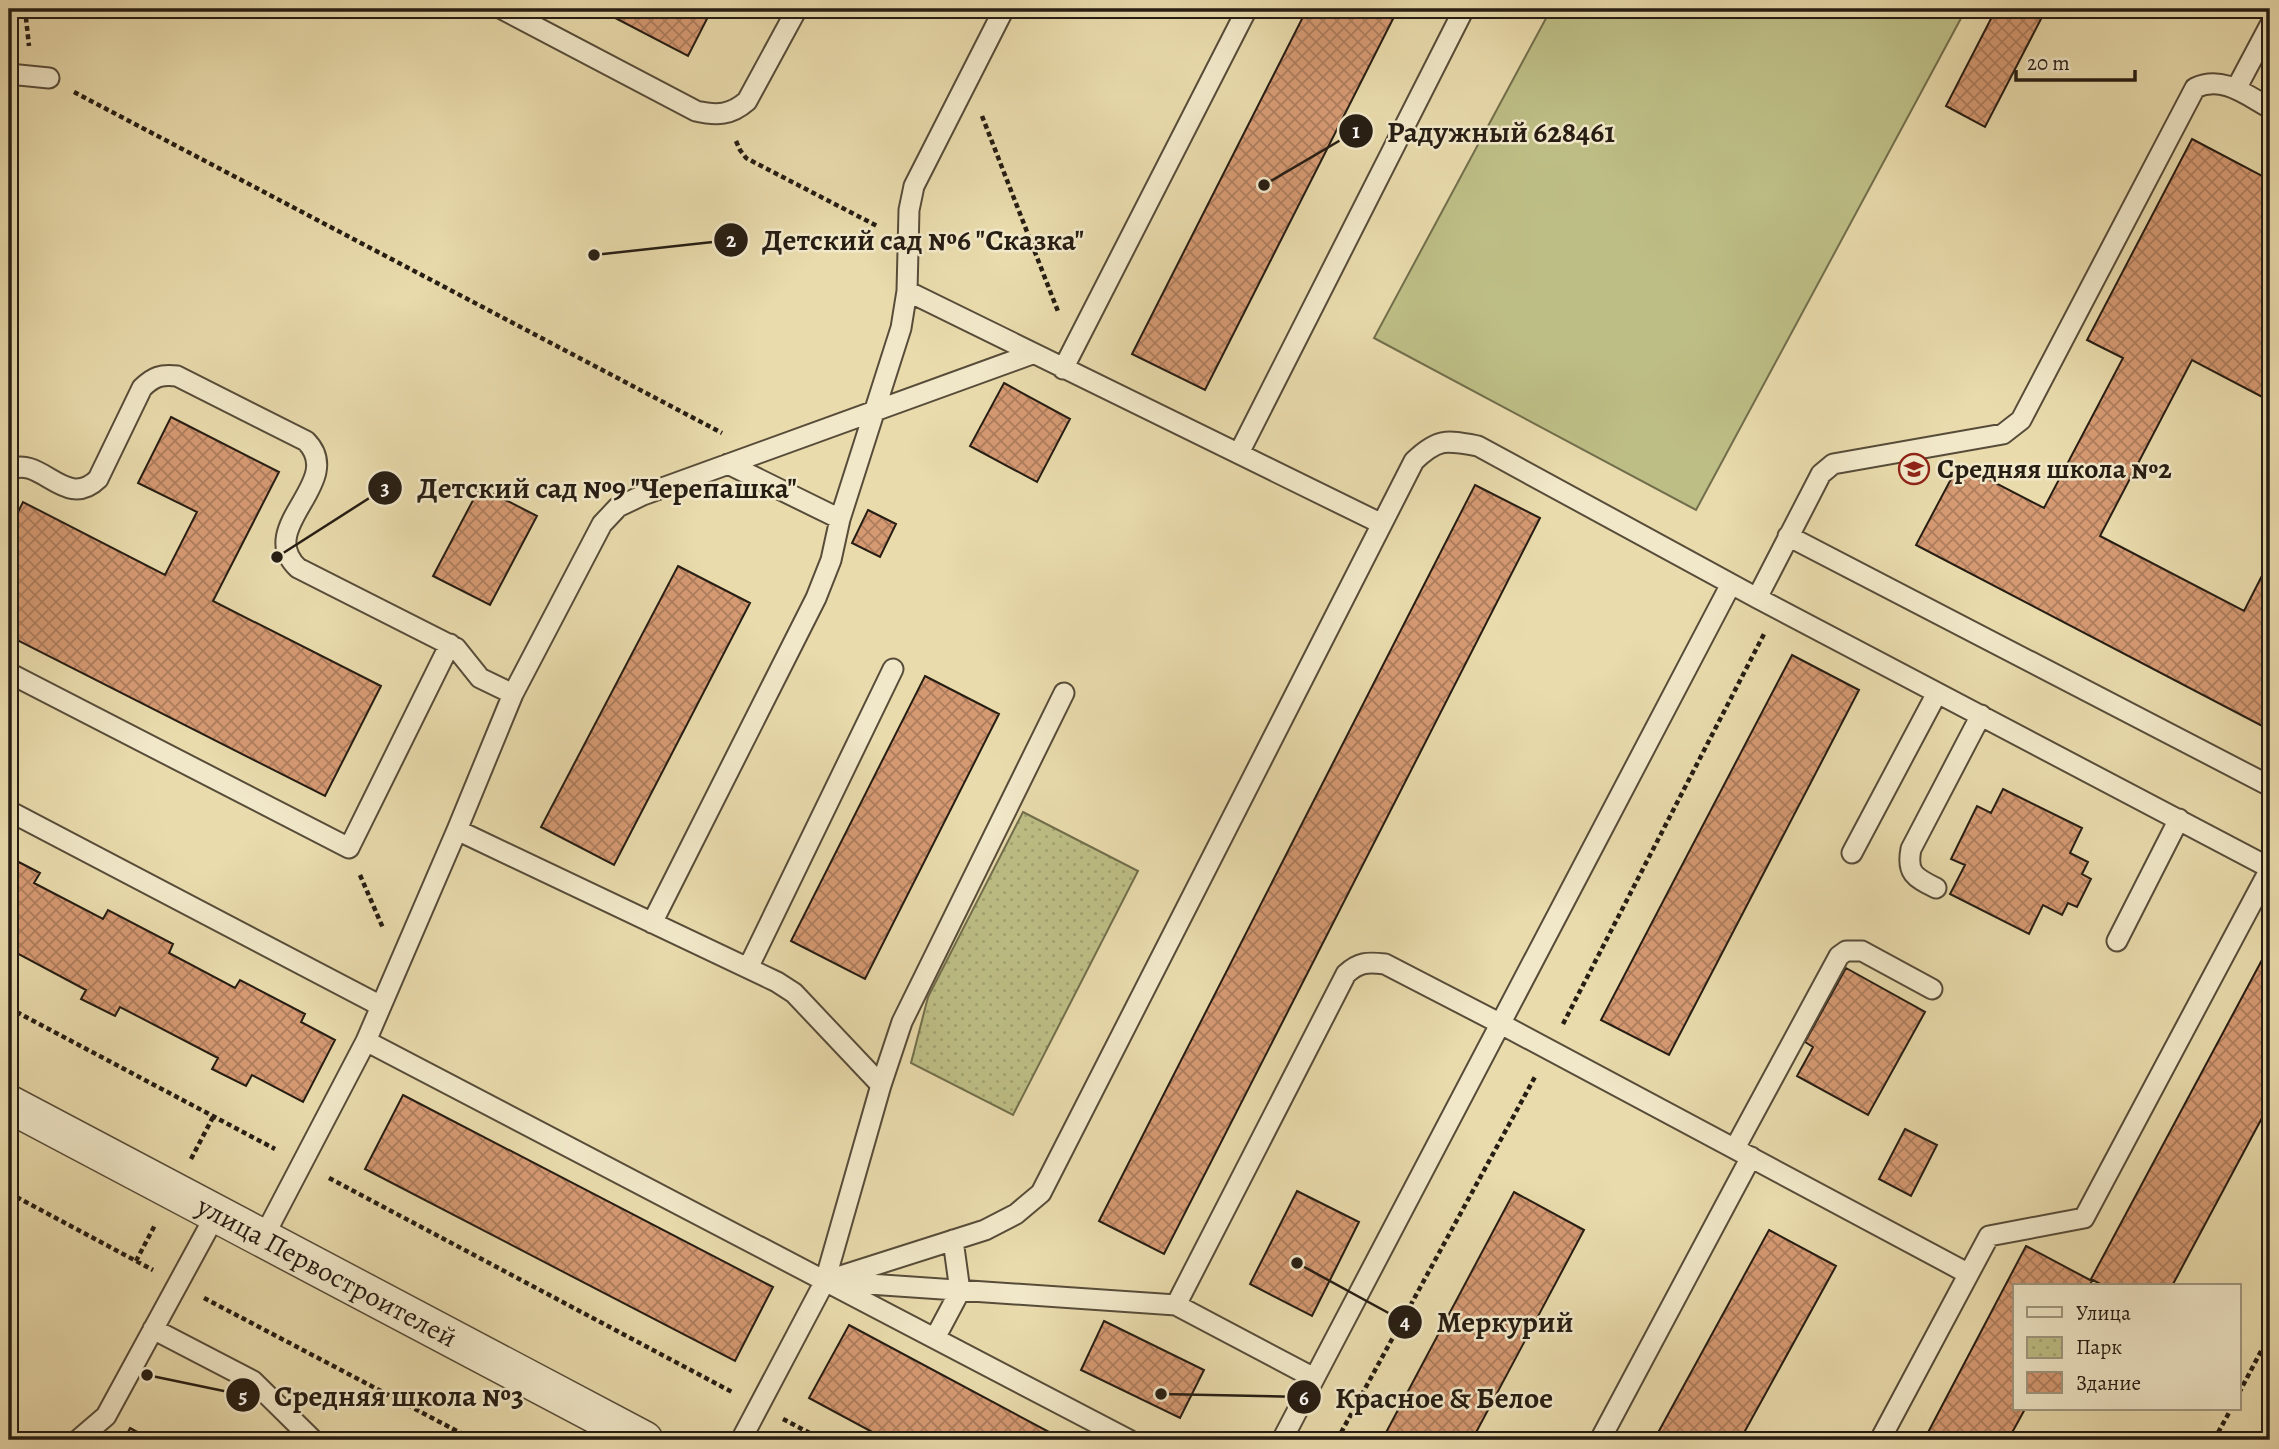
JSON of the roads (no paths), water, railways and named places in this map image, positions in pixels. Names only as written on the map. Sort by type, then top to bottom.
[{"type":"street","name":"улица Первостроителей","points":[[9,1104],[644,1440]]},
{"type":"lane","points":[[502,9],[696,111],[713,115],[727,114],[747,101],[797,9]]},
{"type":"lane","points":[[652,922],[816,598],[831,560],[840,519],[901,328],[907,291],[909,210],[914,186],[1004,9]]},
{"type":"lane","points":[[1063,369],[1247,9]]},
{"type":"lane","points":[[1239,453],[1464,9]]},
{"type":"lane","points":[[2236,89],[2270,25]]},
{"type":"lane","points":[[9,74],[40,77]]},
{"type":"lane","points":[[1757,597],[1821,474],[1833,464],[2003,434],[2021,420],[2195,88],[2208,82],[2224,83],[2270,108]]},
{"type":"lane","points":[[907,291],[1382,524]]},
{"type":"lane","points":[[262,1238],[366,1041],[513,694],[602,524],[618,507],[643,495],[1032,354]]},
{"type":"lane","points":[[9,470],[22,467],[32,469],[70,488],[80,490],[90,487],[98,479],[142,388],[151,379],[164,374],[177,376],[306,441],[314,449],[318,460],[317,472],[286,535],[284,547],[289,560],[298,568],[450,644],[480,678],[513,694]]},
{"type":"lane","points":[[825,1281],[985,1230],[1016,1214],[1041,1193],[1414,461],[1430,445],[1455,441],[1478,446],[1731,584],[2270,869],[2084,1218],[1989,1236],[1880,1440]]},
{"type":"lane","points":[[728,464],[840,519]]},
{"type":"lane","points":[[1788,536],[2270,786]]},
{"type":"lane","points":[[1282,1440],[1731,584]]},
{"type":"lane","points":[[9,673],[349,848],[450,644]]},
{"type":"lane","points":[[748,968],[893,669]]},
{"type":"lane","points":[[741,1440],[825,1281],[881,1085],[907,1010],[1064,692]]},
{"type":"lane","points":[[1852,853],[1937,692]]},
{"type":"lane","points":[[1936,888],[1918,879],[1911,871],[1911,849],[1981,715]]},
{"type":"lane","points":[[9,811],[381,1006]]},
{"type":"lane","points":[[2117,941],[2179,820]]},
{"type":"lane","points":[[457,830],[777,982],[794,993],[881,1085]]},
{"type":"lane","points":[[1600,1440],[1839,956],[1846,951],[1863,951],[1932,989]]},
{"type":"lane","points":[[1176,1305],[1346,974],[1358,964],[1385,964],[1967,1273]]},
{"type":"lane","points":[[366,1041],[1129,1440]]},
{"type":"lane","points":[[78,1440],[106,1416],[216,1214]]},
{"type":"lane","points":[[935,1338],[960,1291],[953,1240]]},
{"type":"lane","points":[[825,1281],[1176,1305],[1314,1378]]},
{"type":"lane","points":[[153,1329],[253,1381],[313,1440]]},
{"type":"place","name":"Радужный 628461","points":[[1264,185]]},
{"type":"place","name":"Детский сад №6 \"Сказка\"","points":[[594,255]]},
{"type":"place","name":"Средняя школа №2","points":[[1914,469]]},
{"type":"place","name":"Детский сад №9 \"Черепашка\"","points":[[277,557]]},
{"type":"place","name":"Меркурий","points":[[1297,1263]]},
{"type":"place","name":"Средняя школа №3","points":[[147,1375]]},
{"type":"place","name":"Красное & Белое","points":[[1161,1394]]}]
